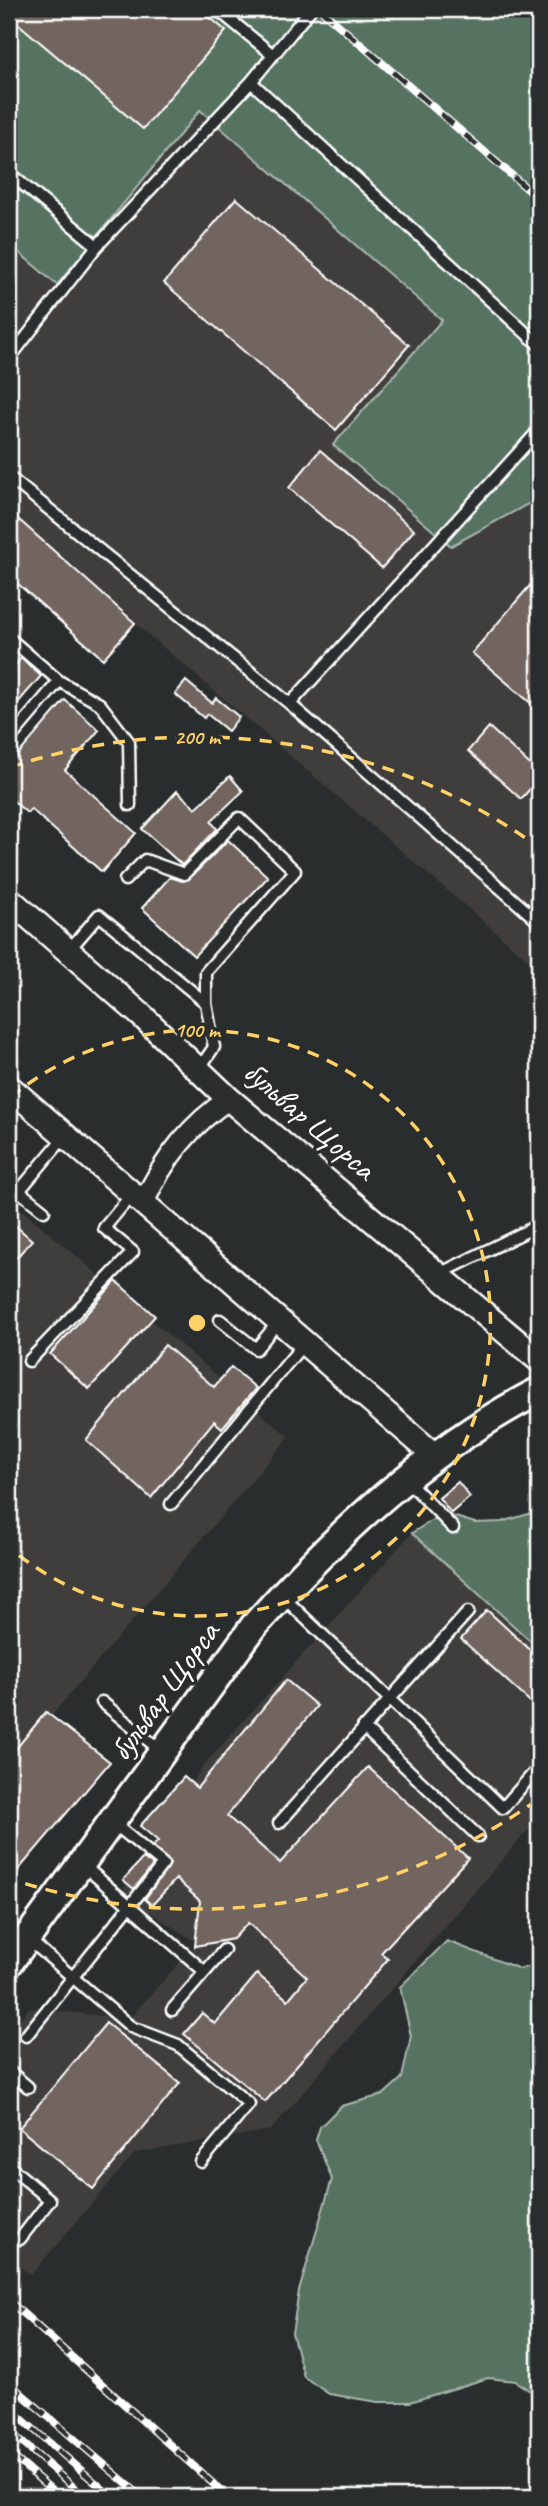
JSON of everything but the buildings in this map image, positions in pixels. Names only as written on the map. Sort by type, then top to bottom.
[{"type":"main road","name":"бульвар Щорса","points":[[9,1963],[254,1626],[281,1595],[358,1518],[434,1455],[508,1407],[539,1391]]},
{"type":"street","name":"бульвар Щорса","points":[[9,899],[229,1098],[539,1360]]},
{"type":"street","points":[[9,1087],[434,1455]]},
{"type":"street","points":[[138,1197],[202,1117],[229,1098]]},
{"type":"lane","points":[[217,9],[272,54]]},
{"type":"lane","points":[[9,359],[97,246],[251,82],[311,9]]},
{"type":"lane","points":[[251,82],[539,345]]},
{"type":"lane","points":[[9,173],[97,246]]},
{"type":"lane","points":[[290,704],[539,430]]},
{"type":"lane","points":[[9,477],[290,704],[539,922]]},
{"type":"lane","points":[[9,638],[60,681],[100,704],[129,742],[130,806]]},
{"type":"lane","points":[[9,740],[60,681]]},
{"type":"lane","points":[[125,880],[145,860],[184,874],[239,818],[295,871],[208,967],[206,1003],[214,1047],[199,1069]]},
{"type":"lane","points":[[68,951],[99,915],[206,1003]]},
{"type":"lane","points":[[19,1191],[67,1135]]},
{"type":"lane","points":[[9,1183],[44,1211]]},
{"type":"lane","points":[[29,1361],[133,1252],[104,1228],[138,1197]]},
{"type":"lane","points":[[437,1275],[539,1225]]},
{"type":"lane","points":[[220,1320],[256,1349],[279,1320]]},
{"type":"lane","points":[[171,1504],[305,1342]]},
{"type":"lane","points":[[405,1479],[453,1528]]},
{"type":"lane","points":[[281,1595],[503,1808],[539,1767]]},
{"type":"lane","points":[[279,1823],[468,1612]]},
{"type":"lane","points":[[102,1702],[162,1753]]},
{"type":"lane","points":[[363,1727],[478,1836]]},
{"type":"lane","points":[[26,2036],[163,1864],[112,1822]]},
{"type":"lane","points":[[82,1864],[205,1972]]},
{"type":"lane","points":[[27,1938],[131,2027],[178,2045],[248,2104],[201,2162]]},
{"type":"lane","points":[[172,2010],[224,1950]]},
{"type":"lane","points":[[9,2071],[28,2087]]},
{"type":"lane","points":[[9,2166],[50,2200],[20,2239]]},
{"type":"shaded area","points":[[9,9],[539,9],[539,969],[135,623],[103,659],[9,576]]},
{"type":"shaded area","points":[[9,1199],[289,1437],[9,1765]]},
{"type":"shaded area","points":[[412,1533],[539,1649],[539,1817],[271,2130],[135,2153],[31,2275],[9,2259],[9,2033],[29,2008],[129,2019],[197,1943],[121,1893],[204,1765]]},
{"type":"green space","points":[[9,9],[539,9],[539,498],[451,546],[333,445],[442,320],[200,110],[57,285],[9,244]]},
{"type":"green space","points":[[539,1511],[539,1649],[412,1533],[436,1518],[449,1515],[475,1523],[501,1522]]},
{"type":"green space","points":[[447,1941],[520,1969],[534,1965],[539,1953],[539,2397],[515,2381],[488,2378],[410,2402],[378,2402],[329,2394],[304,2377],[292,2333],[299,2291],[332,2179],[316,2140],[320,2127],[341,2106],[383,2095],[402,2078],[411,2036],[400,1987]]},
{"type":"railway","points":[[320,9],[539,199]]},
{"type":"railway","points":[[9,2301],[228,2497]]},
{"type":"railway","points":[[9,2383],[142,2497]]},
{"type":"railway","points":[[9,2408],[112,2497]]},
{"type":"railway","points":[[9,2431],[85,2497]]},
{"type":"railway","points":[[9,2453],[60,2497]]}]
